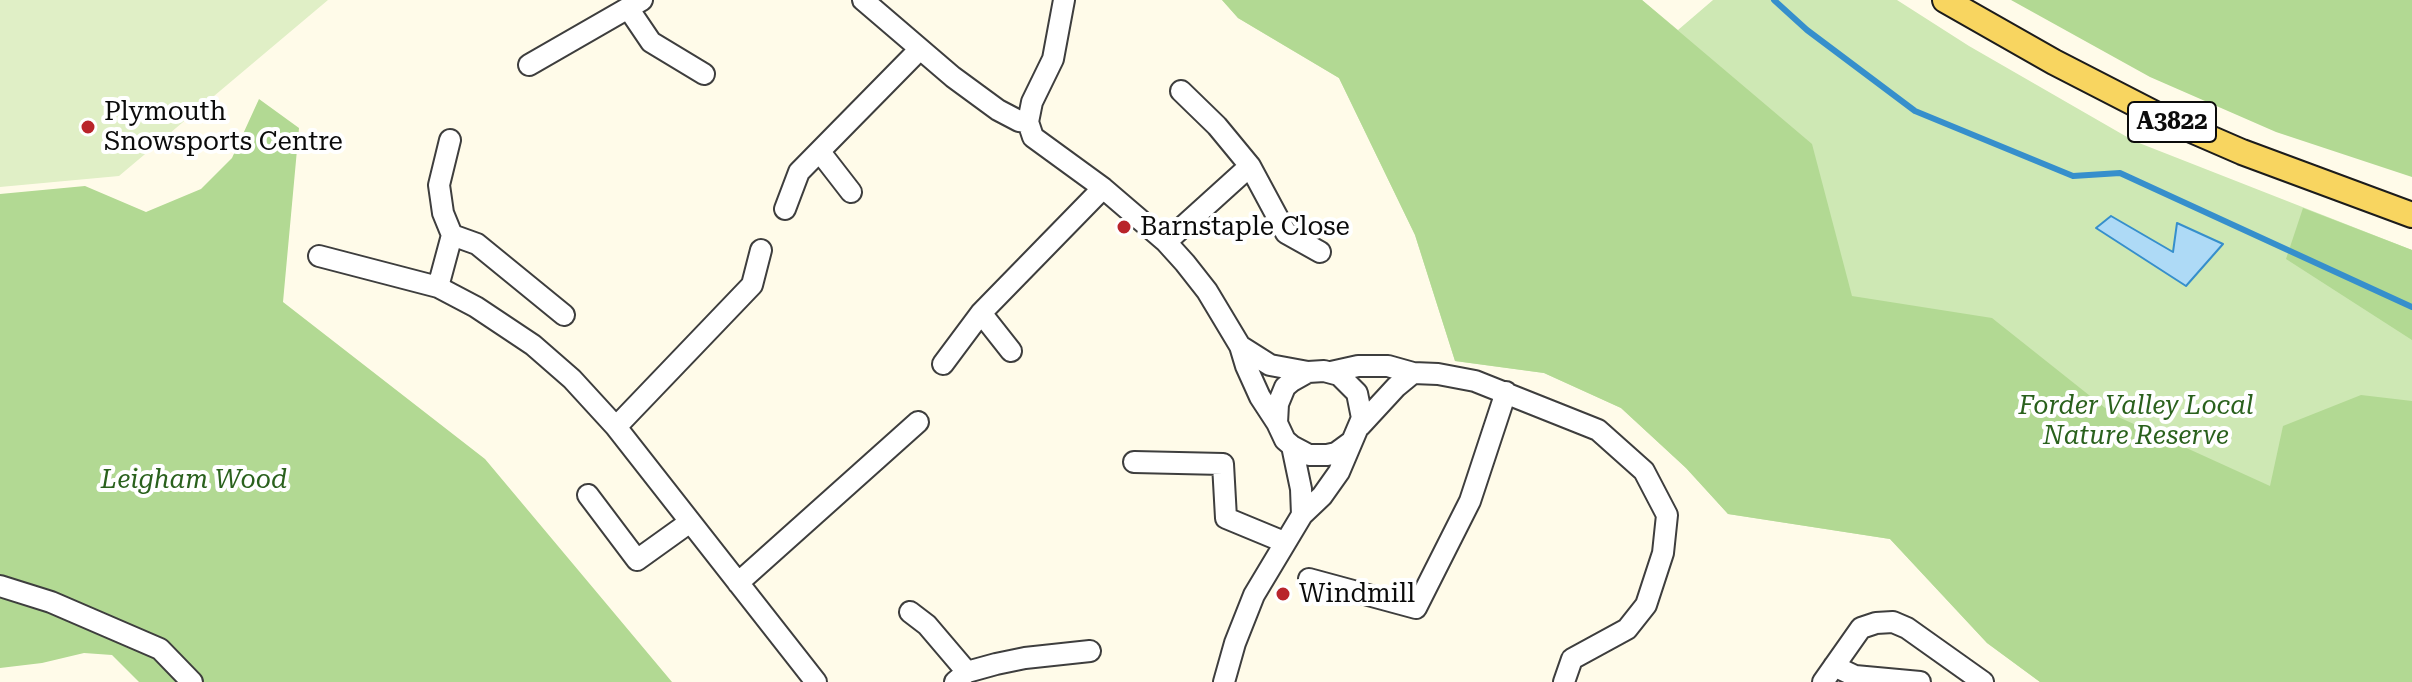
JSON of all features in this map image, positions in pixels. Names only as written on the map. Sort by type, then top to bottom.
[{"type":"main road","name":"A3822","points":[[1945,0],[2054,62],[2159,116],[2242,152],[2412,215]]},
{"type":"street","points":[[863,0],[919,50],[998,110],[1019,121],[1028,122]]},
{"type":"street","points":[[1064,0],[1053,59],[1032,102],[1028,122],[1033,137],[1103,188],[1166,242],[1207,291],[1240,346],[1260,397],[1285,440],[1309,455],[1336,453],[1396,387],[1413,373]]},
{"type":"street","points":[[529,65],[635,4],[651,42],[704,74]]},
{"type":"street","points":[[785,209],[799,172],[919,50]]},
{"type":"street","points":[[1181,91],[1217,126],[1250,166],[1286,233],[1320,252]]},
{"type":"street","points":[[438,287],[452,235],[443,213],[439,185],[450,140]]},
{"type":"street","points":[[820,152],[851,192]]},
{"type":"street","points":[[1166,242],[1250,166]]},
{"type":"street","points":[[943,364],[981,313],[1103,188]]},
{"type":"street","points":[[452,235],[477,244],[564,315]]},
{"type":"street","points":[[616,427],[752,285],[761,250]]},
{"type":"street","points":[[319,256],[438,287],[476,307],[533,345],[572,379],[616,427],[816,682]]},
{"type":"street","points":[[981,313],[1011,351]]},
{"type":"street","points":[[1240,346],[1270,365],[1308,372],[1388,366],[1413,373],[1475,381],[1598,430],[1644,471],[1667,515],[1663,553],[1646,605],[1627,629],[1572,659],[1564,682]]},
{"type":"street","points":[[1277,423],[1280,395],[1292,381],[1308,372]]},
{"type":"street","points":[[1224,682],[1254,595],[1302,515],[1322,496],[1339,472],[1356,434],[1362,409],[1357,393],[1346,380],[1331,372]]},
{"type":"street","points":[[1309,579],[1416,608],[1470,501],[1506,392]]},
{"type":"street","points":[[738,583],[918,422]]},
{"type":"street","points":[[1292,446],[1301,489],[1302,515]]},
{"type":"street","points":[[1134,462],[1223,464],[1226,518],[1284,542]]},
{"type":"street","points":[[588,495],[637,560],[690,522]]},
{"type":"street","points":[[0,586],[51,602],[160,649],[192,682]]},
{"type":"street","points":[[910,612],[927,625],[961,677],[999,673],[1025,658],[1090,651]]},
{"type":"street","points":[[1828,674],[1861,628],[1893,622],[1917,635],[1983,682]]},
{"type":"street","points":[[1828,674],[1920,682]]},
{"type":"green space","name":"Plymouth Snowsports Centre","points":[[0,0],[328,0],[119,176],[0,187]]},
{"type":"green space","name":"Forder Valley Local Nature Reserve","points":[[1222,0],[1642,0],[1678,30],[1713,0],[1897,0],[1969,46],[2134,141],[2412,250],[2412,682],[2040,682],[1987,643],[1890,539],[1728,514],[1686,468],[1621,408],[1544,373],[1455,361],[1415,235],[1339,78],[1238,18]]},
{"type":"green space","name":"Forder Valley Local Nature Reserve","points":[[1222,0],[1642,0],[1812,144],[1852,296],[1992,318],[2114,415],[2270,486],[2283,426],[2361,395],[2412,401],[2412,682],[2040,682],[1987,643],[1890,539],[1728,514],[1686,468],[1621,408],[1544,373],[1455,361],[1415,235],[1339,78],[1238,18]]},
{"type":"green space","points":[[2011,0],[2412,0],[2412,177],[2276,132],[2150,77]]},
{"type":"green space","name":"Leigham Wood","points":[[259,99],[299,128],[283,302],[485,459],[672,682],[139,682],[112,655],[84,653],[42,663],[0,668],[0,194],[85,186],[146,212],[201,189],[232,158]]},
{"type":"green space","points":[[2303,208],[2412,250],[2412,340],[2286,259]]},
{"type":"water","points":[[2111,216],[2173,252],[2177,223],[2223,244],[2186,286],[2096,228]]},
{"type":"waterway","points":[[1774,0],[1807,30],[1915,111],[2073,176],[2120,173],[2412,307]]},
{"type":"place","name":"Plymouth Snowsports Centre","points":[[88,127]]},
{"type":"place","name":"Barnstaple Close","points":[[1124,227]]},
{"type":"place","name":"Windmill","points":[[1283,594]]}]
